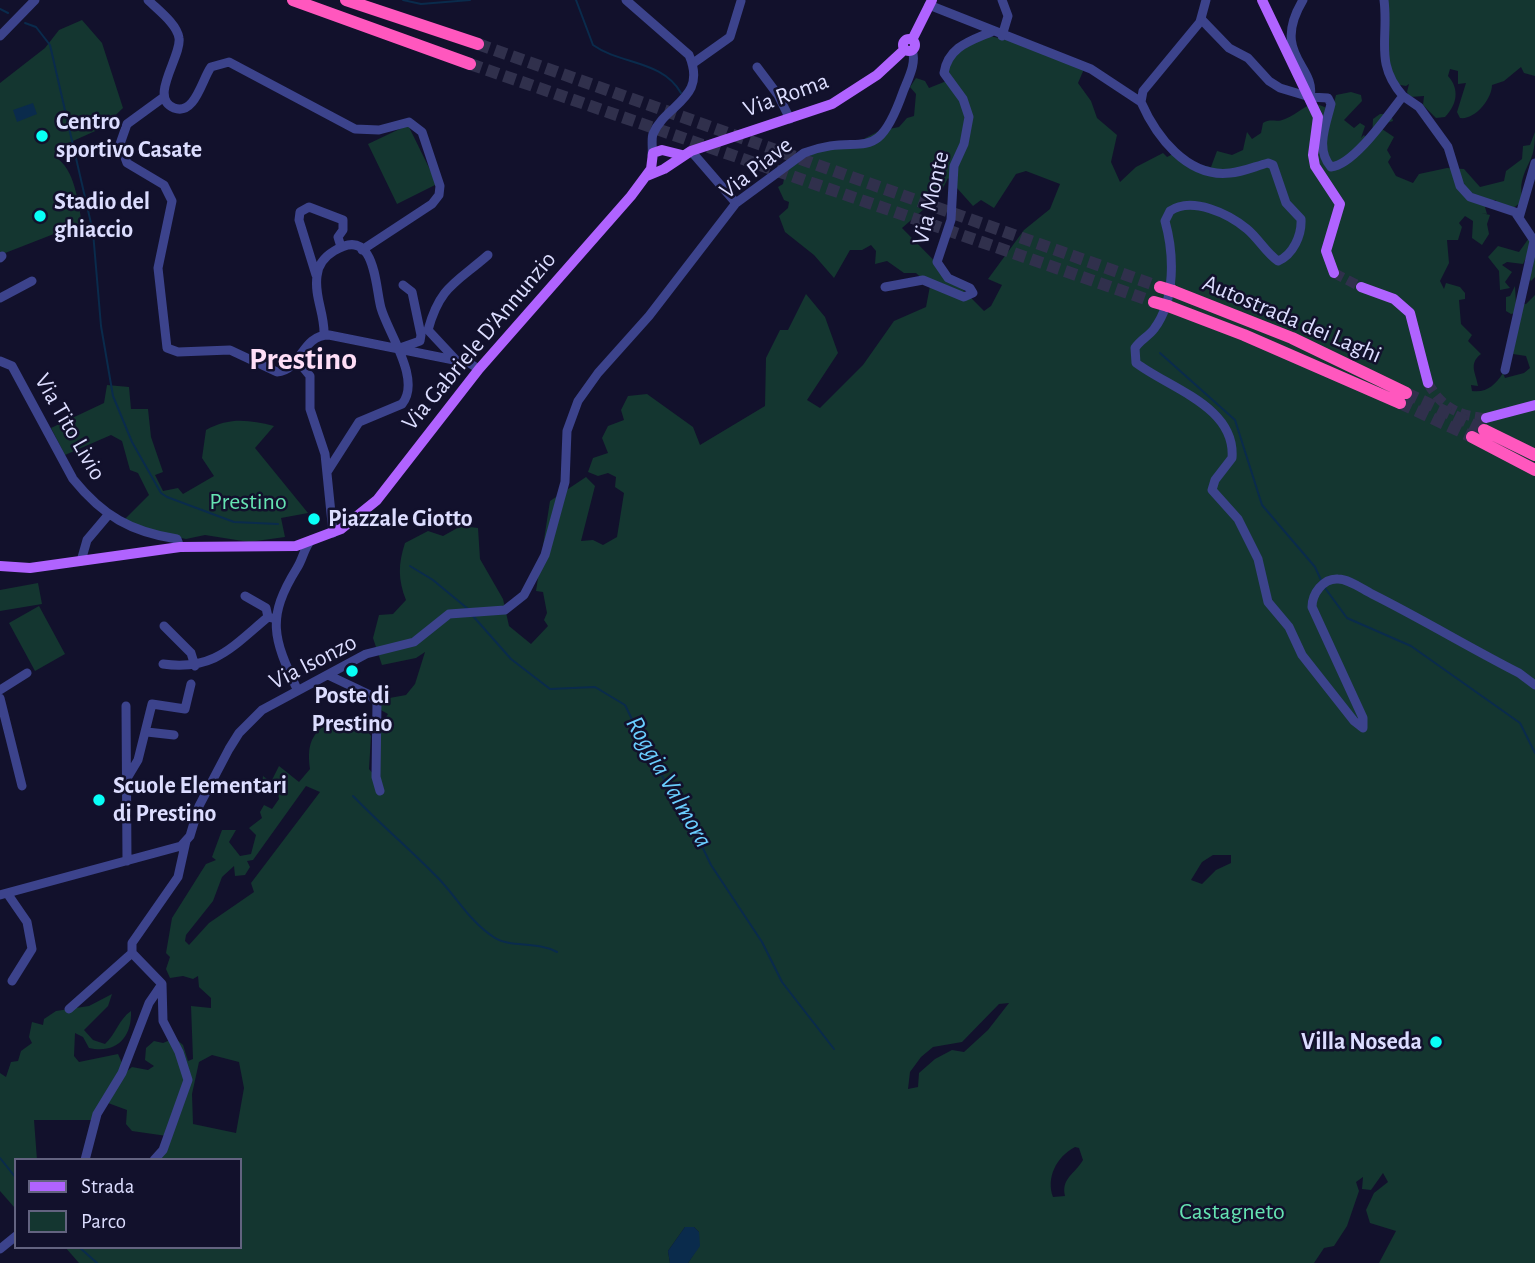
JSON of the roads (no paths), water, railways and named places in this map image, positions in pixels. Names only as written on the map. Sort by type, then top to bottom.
[{"type":"highway","points":[[293,0],[470,64]]},
{"type":"highway","points":[[346,0],[478,44]]},
{"type":"highway","name":"Autostrada dei Laghi","points":[[1154,302],[1403,398],[1292,338],[1160,287]]},
{"type":"highway","points":[[1481,428],[1535,455]]},
{"type":"highway","points":[[1481,428],[1535,470]]},
{"type":"main road","points":[[1262,0],[1318,117],[1313,155],[1315,166],[1340,204],[1326,251],[1334,273]]},
{"type":"main road","name":"Via Roma","points":[[687,153],[832,104],[855,91],[909,47],[930,3]]},
{"type":"main road","points":[[656,159],[687,153]]},
{"type":"main road","points":[[656,159],[670,164],[687,153]]},
{"type":"main road","name":"Via Gabriele D'Annunzio","points":[[268,547],[335,531],[377,500],[479,369],[656,159]]},
{"type":"main road","points":[[1361,288],[1394,299],[1410,313],[1428,383]]},
{"type":"main road","points":[[1481,428],[1535,405]]},
{"type":"main road","name":"Via Gabriele D'Annunzio","points":[[0,566],[30,568],[180,547],[268,547],[302,551],[320,536]]},
{"type":"street","points":[[0,36],[35,0]]},
{"type":"street","points":[[148,0],[178,35],[179,48],[164,88],[164,97],[174,109],[189,106],[211,67],[229,61],[355,129],[379,130],[400,122],[415,125],[422,132],[440,186],[439,195],[432,204],[362,250],[341,247],[325,257],[317,277]]},
{"type":"street","points":[[626,0],[688,55],[692,64],[690,91],[653,133],[656,159]]},
{"type":"street","points":[[639,0],[640,13]]},
{"type":"street","points":[[1002,0],[1007,25],[1002,36]]},
{"type":"street","points":[[1141,102],[1143,91],[1201,19],[1206,0]]},
{"type":"street","points":[[1303,0],[1293,16],[1290,30],[1294,56],[1311,90],[1310,97]]},
{"type":"street","points":[[1384,0],[1386,26],[1382,53],[1393,84],[1403,96],[1419,107],[1448,147],[1460,186],[1470,197],[1514,212],[1535,241],[1505,370]]},
{"type":"street","points":[[692,64],[730,37],[741,1]]},
{"type":"street","points":[[930,3],[991,32],[1053,52],[1093,69],[1141,102],[1164,145],[1182,158],[1223,173],[1273,165],[1286,203],[1301,219],[1301,227],[1292,250],[1287,257],[1278,261],[1247,229],[1231,218],[1200,207],[1173,208],[1166,220],[1173,264],[1161,318],[1135,348],[1136,363],[1216,415],[1230,431],[1232,458],[1215,480],[1212,490],[1238,519],[1258,559],[1268,602],[1289,627],[1311,666],[1354,721],[1363,728],[1363,718],[1315,617],[1312,601],[1321,587],[1331,580],[1345,580],[1519,673],[1535,685]]},
{"type":"street","points":[[1201,19],[1229,47],[1253,62],[1269,81],[1310,97],[1328,98],[1331,104],[1324,128],[1323,147],[1325,160],[1331,167],[1339,167],[1364,143],[1403,96]]},
{"type":"street","name":"Via Monte","points":[[885,287],[914,279],[949,289],[964,297],[973,293],[970,288],[947,278],[937,262],[951,220],[954,166],[964,144],[969,117],[963,99],[944,73],[945,65],[958,46],[991,32]]},
{"type":"street","name":"Via Piave","points":[[649,316],[736,203],[804,153],[814,149],[863,145],[880,138],[892,122],[914,59],[909,47]]},
{"type":"street","points":[[757,67],[778,95],[790,119]]},
{"type":"street","points":[[164,97],[127,124],[120,144],[127,163],[164,185],[172,201],[158,268],[167,348],[178,352],[223,353],[230,350],[277,372],[289,369],[309,341],[324,335],[398,348],[479,369]]},
{"type":"street","points":[[687,153],[736,203]]},
{"type":"street","points":[[1519,218],[1535,163]]},
{"type":"street","points":[[324,335],[317,277],[299,220],[300,212],[309,207],[343,220],[343,230],[338,237],[341,247]]},
{"type":"street","points":[[327,472],[359,422],[397,407],[405,399],[408,380],[380,306],[375,267],[362,250]]},
{"type":"street","points":[[458,362],[428,330],[444,291],[488,255]]},
{"type":"street","points":[[0,298],[32,281]]},
{"type":"street","points":[[398,348],[420,341],[421,335],[412,292],[403,285]]},
{"type":"street","name":"Via Isonzo","points":[[132,953],[132,943],[178,877],[186,841],[199,806],[239,733],[262,710],[366,654],[414,642],[449,614],[498,612],[517,603],[535,577],[545,555],[565,481],[570,419],[598,373],[649,316]]},
{"type":"street","name":"Via Tito Livio","points":[[0,360],[12,366],[73,480],[109,514],[132,529],[177,539],[180,547]]},
{"type":"street","points":[[297,360],[310,376],[310,409],[313,424],[322,441],[335,531]]},
{"type":"street","name":"Via Tito Livio","points":[[80,561],[88,540],[109,514]]},
{"type":"street","points":[[163,664],[195,666],[217,660],[272,618],[302,551]]},
{"type":"street","points":[[245,596],[266,608],[272,618],[282,656],[297,689]]},
{"type":"street","points":[[164,626],[191,653],[195,666]]},
{"type":"street","points":[[0,690],[27,673]]},
{"type":"street","points":[[328,675],[368,694],[377,702],[376,777],[380,791]]},
{"type":"street","points":[[125,781],[138,760],[152,704],[185,709],[191,684]]},
{"type":"street","points":[[0,698],[22,786]]},
{"type":"street","points":[[126,706],[127,861]]},
{"type":"street","points":[[147,732],[174,735]]},
{"type":"street","points":[[12,981],[32,949],[27,922],[4,894],[174,849],[186,841]]},
{"type":"street","points":[[69,1009],[132,953],[162,984],[163,1021],[188,1080],[163,1150],[156,1158]]},
{"type":"street","points":[[86,1158],[97,1114],[122,1073],[149,1003],[162,984]]},
{"type":"street","points":[[0,1249],[14,1238]]},
{"type":"water","points":[[33,103],[37,114],[17,122],[13,110]]},
{"type":"water","points":[[685,1227],[694,1227],[699,1232],[700,1246],[688,1263],[670,1263],[668,1251]]},
{"type":"waterway","points":[[403,0],[421,4],[470,0]]},
{"type":"waterway","points":[[576,0],[593,45],[663,74],[681,93]]},
{"type":"waterway","name":"Roggia Valmora","points":[[0,9],[8,13]]},
{"type":"waterway","name":"Roggia Valmora","points":[[25,23],[36,27],[50,45],[93,232],[101,326],[113,396],[132,442],[161,493],[167,497],[234,522],[278,524]]},
{"type":"waterway","points":[[1160,353],[1235,420],[1262,505],[1315,567],[1321,580]]},
{"type":"waterway","name":"Roggia Valmora","points":[[410,566],[433,580],[468,609]]},
{"type":"waterway","points":[[1325,588],[1347,618],[1411,646],[1520,723],[1535,753]]},
{"type":"waterway","name":"Roggia Valmora","points":[[473,616],[511,659],[550,689],[595,687],[625,705],[654,764],[683,807],[711,865],[762,942],[782,982],[834,1049]]},
{"type":"waterway","points":[[353,796],[439,879],[486,932],[501,941],[557,952]]},
{"type":"waterway","points":[[0,1158],[14,1176]]},
{"type":"waterway","points":[[81,1249],[97,1263]]},
{"type":"tunnel","points":[[478,44],[1160,287]]},
{"type":"tunnel","points":[[470,64],[1154,302]]},
{"type":"tunnel","points":[[1334,273],[1361,287]]},
{"type":"tunnel","points":[[1428,383],[1445,405],[1459,413],[1486,418]]},
{"type":"tunnel","points":[[1406,393],[1484,430]]},
{"type":"tunnel","points":[[1400,403],[1472,437]]},
{"type":"place","name":"Centro sportivo Casate","points":[[42,136]]},
{"type":"place","name":"Stadio del ghiaccio","points":[[40,216]]},
{"type":"place","name":"Piazzale Giotto","points":[[314,519]]},
{"type":"place","name":"Poste di Prestino","points":[[352,671]]},
{"type":"place","name":"Scuole Elementari di Prestino","points":[[99,800]]},
{"type":"place","name":"Villa Noseda","points":[[1436,1042]]},
{"type":"district","name":"Prestino","points":[[303,359]]},
{"type":"park label","name":"Castagneto","points":[[1232,1212]]}]
